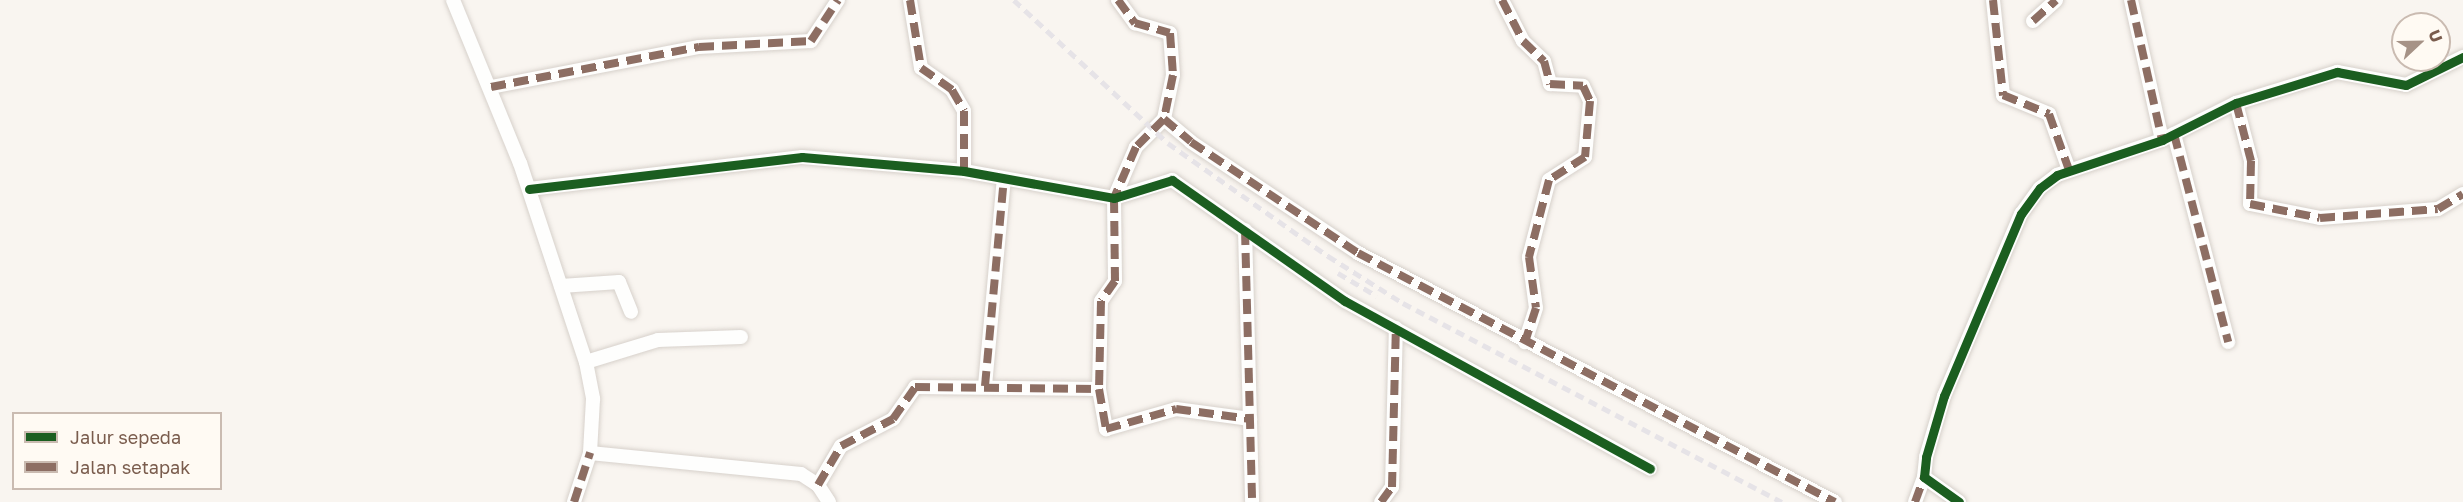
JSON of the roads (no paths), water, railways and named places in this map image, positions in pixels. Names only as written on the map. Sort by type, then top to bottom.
[{"type":"street","points":[[453,0],[490,87],[529,189],[586,362],[593,399],[590,453],[574,502]]},
{"type":"street","points":[[490,87],[699,47],[812,40],[838,0]]},
{"type":"street","points":[[910,0],[921,68],[952,90],[964,111],[964,171]]},
{"type":"street","points":[[1118,0],[1135,23],[1170,33],[1173,75],[1164,119],[1136,147],[1114,198],[1115,281],[1101,301],[1099,389],[1106,429],[1176,409],[1250,419]]},
{"type":"street","points":[[1502,0],[1523,41],[1544,61],[1550,84],[1582,86],[1590,100],[1585,157],[1549,180],[1529,257],[1536,308],[1525,342]]},
{"type":"street","points":[[1993,0],[2003,95],[2049,114],[2069,170]]},
{"type":"street","points":[[2033,21],[2056,0]]},
{"type":"street","points":[[2131,0],[2228,342]]},
{"type":"street","points":[[1914,502],[1924,477],[1944,396],[2021,214],[2040,188],[2069,170],[2168,137],[2236,103],[2343,71],[2406,85],[2463,57]]},
{"type":"street","points":[[2236,103],[2251,161],[2250,204],[2320,218],[2438,209],[2463,194]]},
{"type":"street","points":[[1164,119],[1359,253],[1525,342],[1835,502]]},
{"type":"street","points":[[529,189],[770,158],[851,158],[964,171],[1114,198],[1172,180],[1345,301],[1650,469]]},
{"type":"street","points":[[985,386],[1004,179]]},
{"type":"street","points":[[1245,230],[1252,502]]},
{"type":"street","points":[[561,286],[619,282],[631,312]]},
{"type":"street","points":[[1381,502],[1392,488],[1396,328]]},
{"type":"street","points":[[586,362],[658,340],[741,337]]},
{"type":"street","points":[[818,485],[841,446],[893,419],[915,387],[1099,389]]},
{"type":"street","points":[[590,453],[764,468],[801,474],[818,485],[829,502]]},
{"type":"street","points":[[1924,477],[1959,502]]},
{"type":"railway","points":[[1014,0],[1168,143],[1328,256],[1403,303],[1782,502]]},
{"type":"railway","points":[[1338,273],[1377,296]]}]
